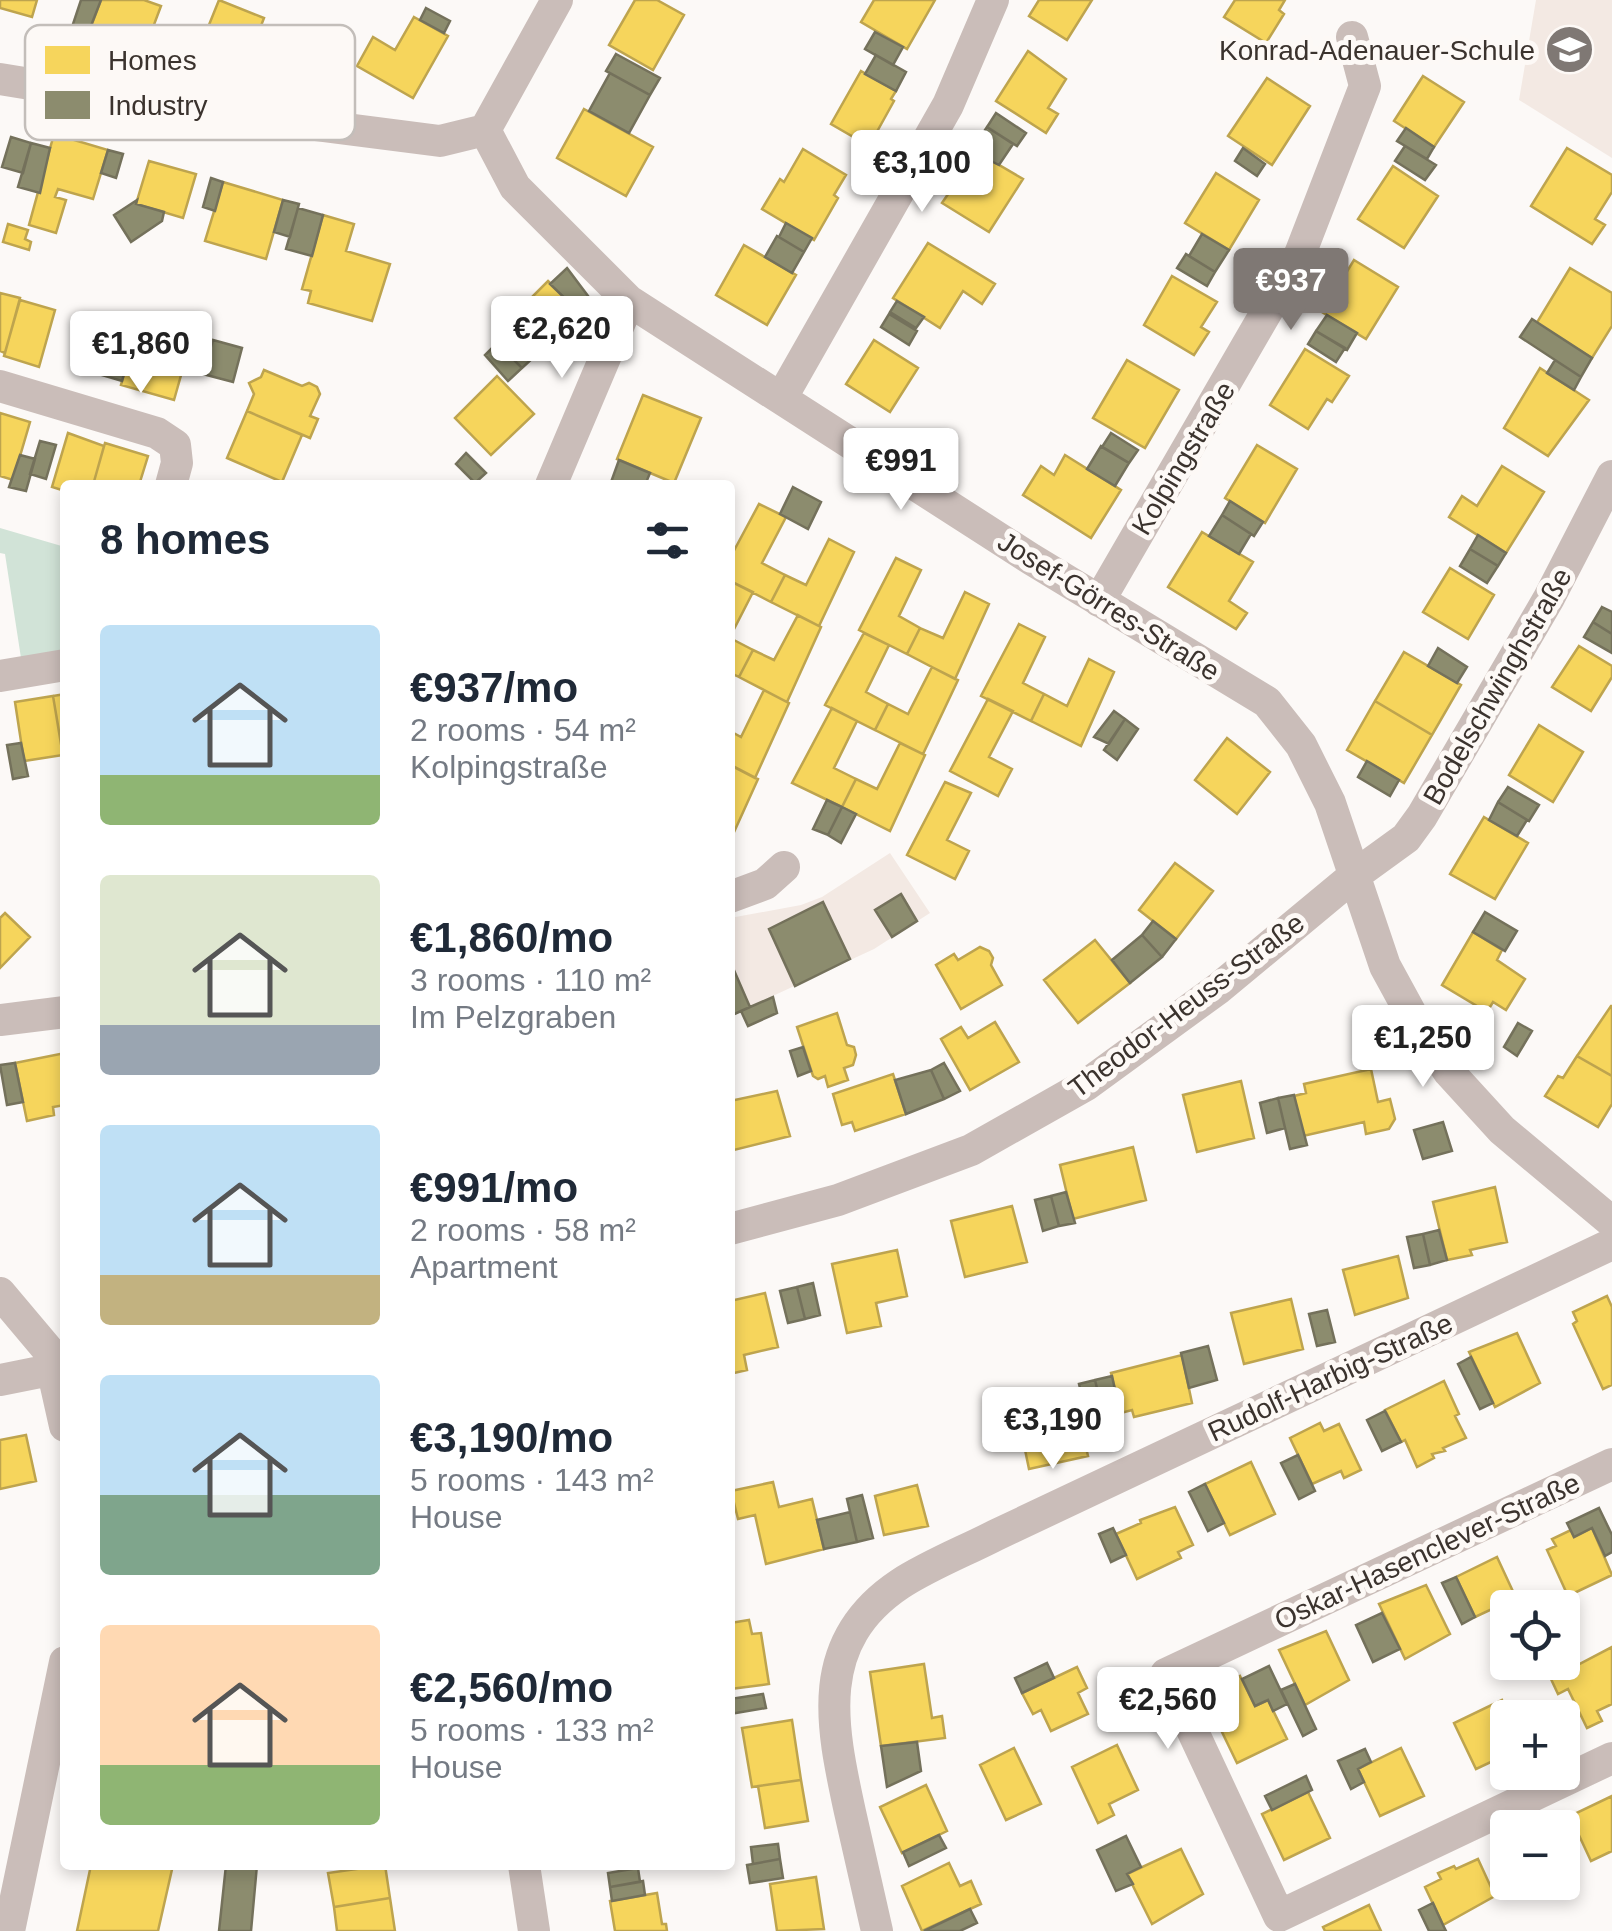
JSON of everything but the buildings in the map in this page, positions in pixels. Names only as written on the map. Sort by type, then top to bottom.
[{"type":"street","points":[[355,130],[440,141],[485,130],[557,0]]},
{"type":"street","points":[[782,397],[948,105],[993,0]]},
{"type":"street","name":"Kolpingstraße","points":[[1099,601],[1300,254],[1365,86],[1352,37]]},
{"type":"street","points":[[0,78],[25,82]]},
{"type":"street","name":"Josef-Görres-Straße","points":[[485,130],[515,187],[630,301],[1099,601],[1267,702],[1301,745],[1330,803],[1367,920],[1385,966],[1415,1021],[1449,1072],[1502,1130],[1609,1219]]},
{"type":"street","points":[[553,480],[630,301]]},
{"type":"street","points":[[0,386],[157,433],[175,446],[177,463],[172,480]]},
{"type":"street","name":"Bodelschwinghstraße","points":[[1355,875],[1406,838],[1422,816],[1549,598],[1612,476]]},
{"type":"street","points":[[0,676],[60,666]]},
{"type":"street","points":[[735,896],[764,884],[784,867]]},
{"type":"street","name":"Theodor-Heuss-Straße","points":[[735,1228],[838,1200],[971,1150],[1086,1085],[1219,988],[1355,875]]},
{"type":"street","points":[[0,1020],[60,1013]]},
{"type":"street","name":"Rudolf-Harbig-Straße","points":[[877,1931],[836,1749],[832,1708],[845,1648],[880,1600],[901,1584],[1609,1219]]},
{"type":"street","points":[[0,1294],[60,1368],[0,1380]]},
{"type":"street","name":"Oskar-Hasenclever-Straße","points":[[1612,1464],[1166,1674],[1279,1916],[1612,1758]]},
{"type":"street","points":[[9,1931],[60,1686]]},
{"type":"street","points":[[525,1870],[534,1931]]},
{"type":"shaded area","name":"Konrad-Adenauer-Schule","points":[[1536,0],[1612,0],[1612,158],[1519,100]]},
{"type":"shaded area","points":[[890,853],[930,913],[874,949],[735,1014],[735,917],[801,905],[822,897]]},
{"type":"green space","points":[[0,528],[60,546],[60,652],[21,658],[5,554],[0,553]]},
{"type":"place","name":"Konrad-Adenauer-Schule","points":[[1570,50]]}]
